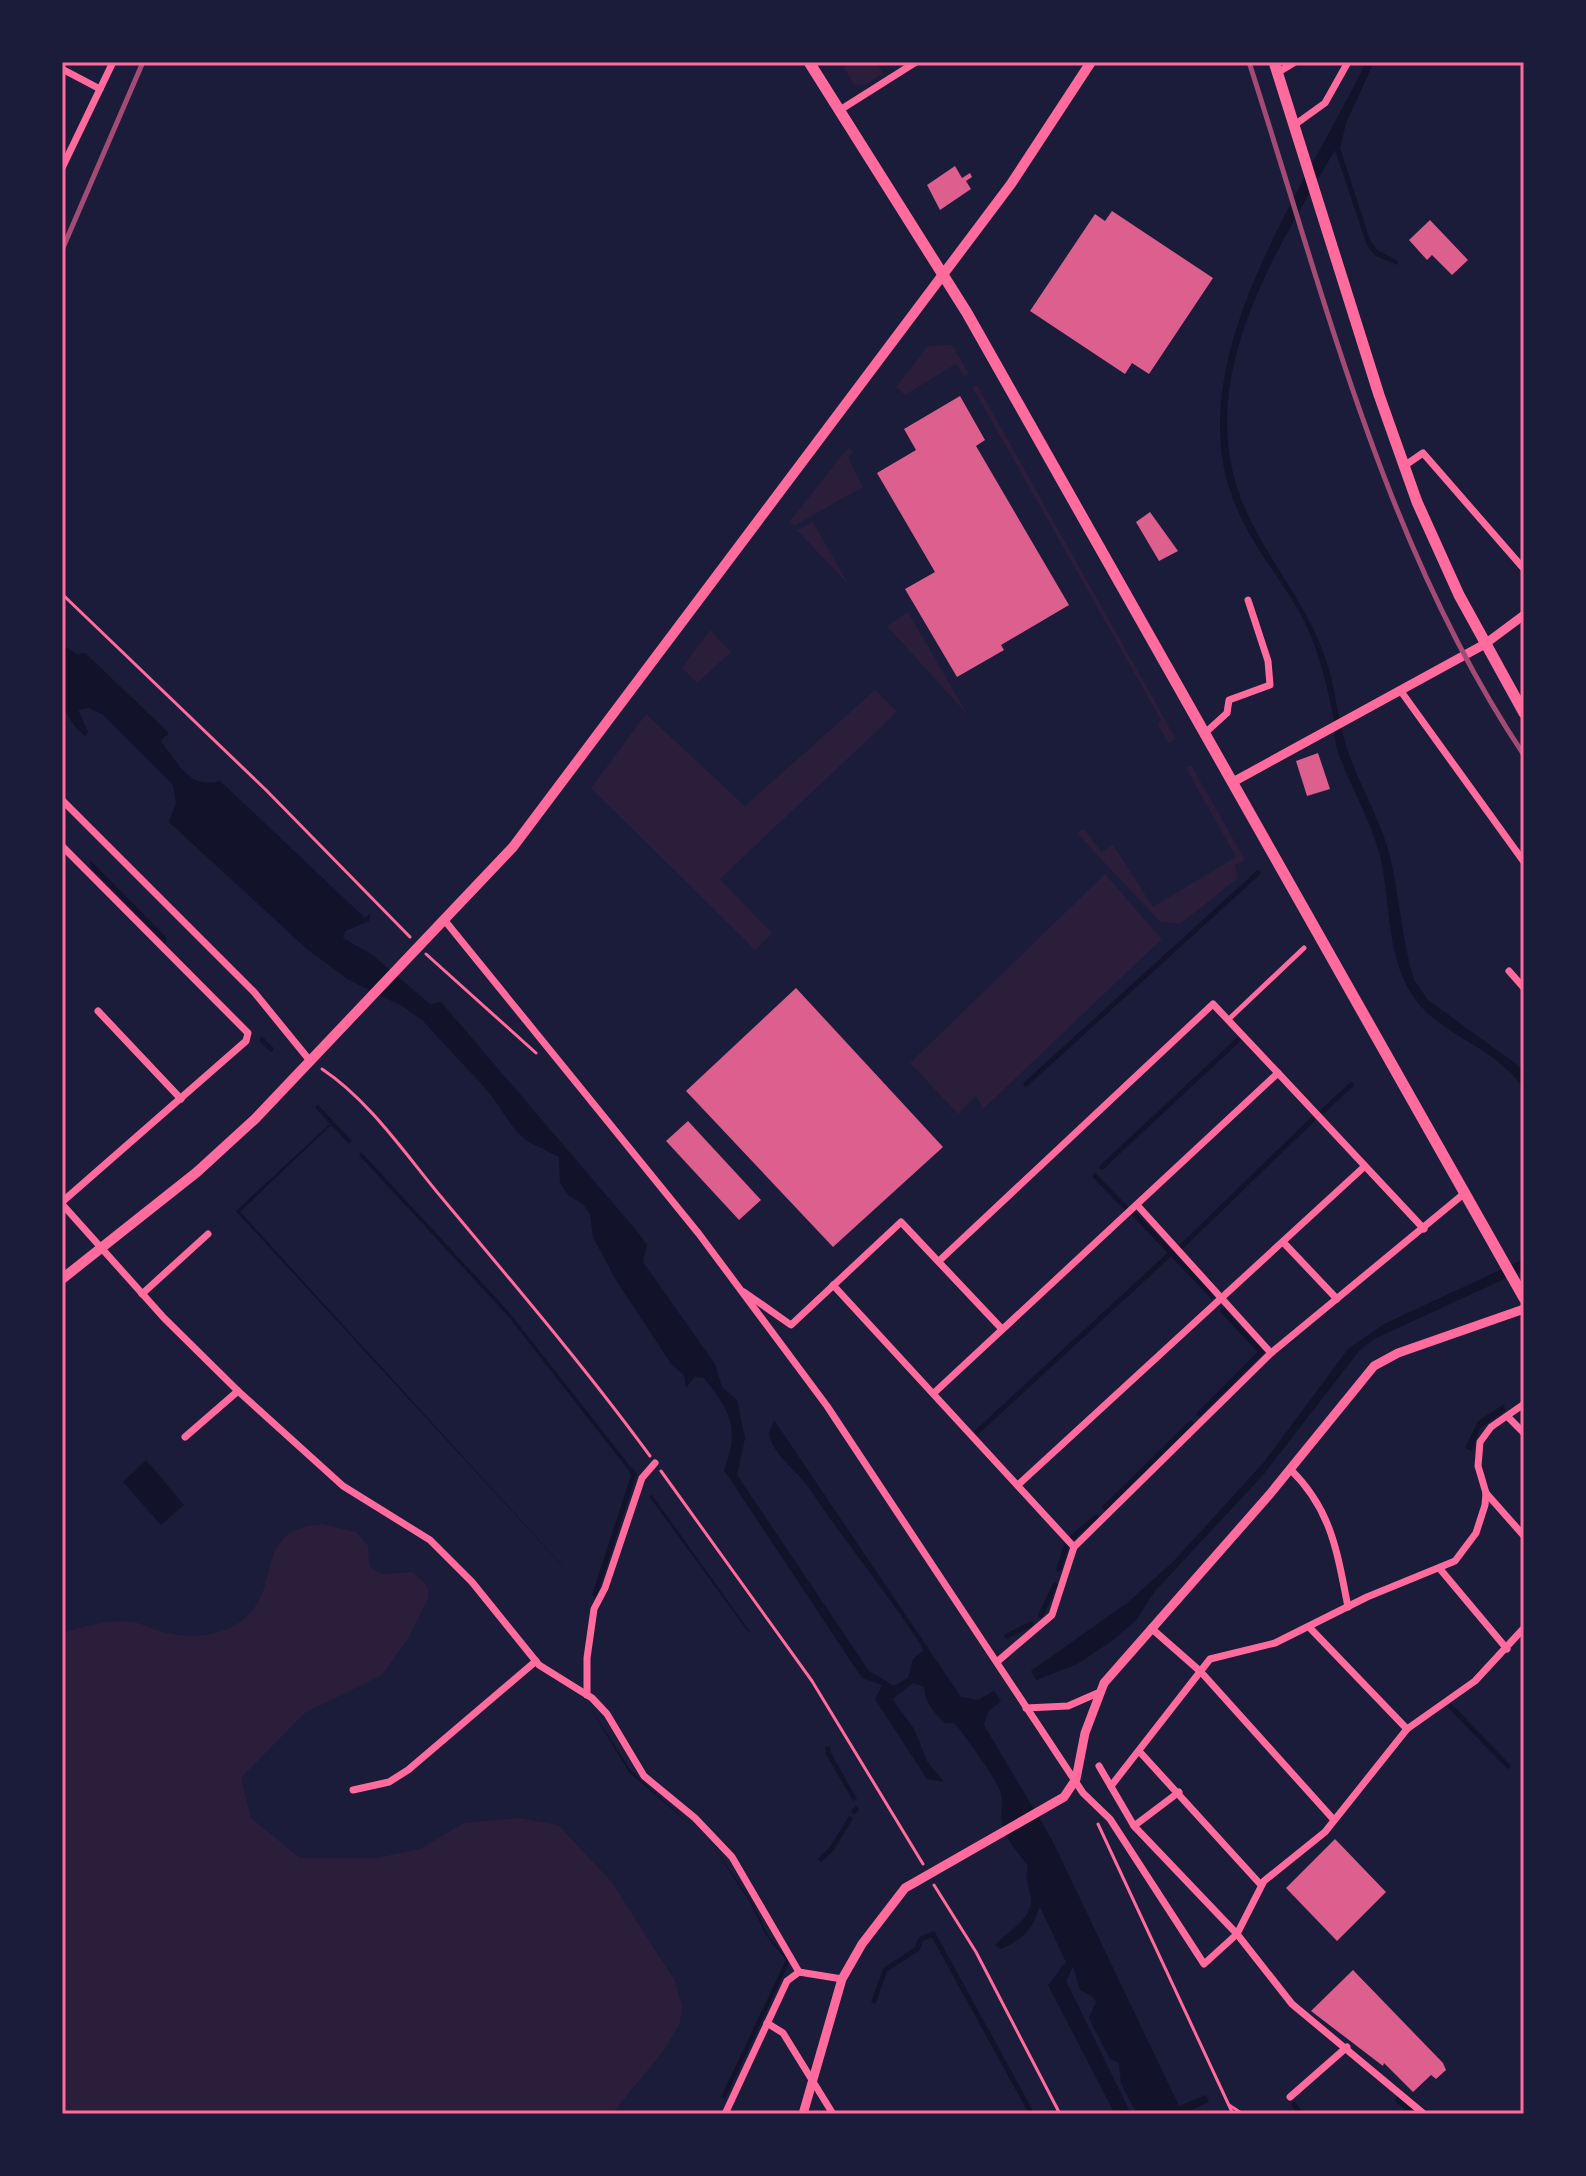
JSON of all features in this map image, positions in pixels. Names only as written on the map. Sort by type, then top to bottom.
[{"type":"main road","points":[[809,62],[943,275],[1524,1298]]},
{"type":"main road","points":[[62,1279],[197,1172],[312,1062],[446,922],[554,798],[747,532],[1011,184],[1091,62]]},
{"type":"main road","points":[[1276,68],[1298,145],[1404,466],[1459,595],[1524,713]]},
{"type":"street","points":[[62,168],[113,62]]},
{"type":"street","points":[[840,110],[916,62]]},
{"type":"street","points":[[1276,68],[1295,62]]},
{"type":"street","points":[[1293,126],[1325,103],[1348,62]]},
{"type":"street","points":[[62,69],[100,89]]},
{"type":"street","points":[[1404,466],[1423,453],[1524,569]]},
{"type":"street","points":[[1205,733],[1227,713],[1229,700],[1270,685],[1268,661],[1248,600]]},
{"type":"street","points":[[1233,782],[1485,644],[1524,615]]},
{"type":"street","points":[[1400,690],[1524,862]]},
{"type":"street","points":[[62,800],[254,992],[312,1062]]},
{"type":"street","points":[[62,846],[248,1033],[246,1041],[62,1203],[142,1294],[238,1391],[343,1486],[430,1540],[472,1582],[536,1661],[587,1695],[607,1714],[644,1776],[687,1811],[732,1857],[799,1972]]},
{"type":"street","points":[[446,922],[743,1292],[836,1419],[1083,1793],[1110,1819],[1204,1964],[1237,1934],[1261,1885],[1334,1820],[1407,1729],[1475,1681],[1524,1628]]},
{"type":"street","points":[[1229,1019],[1304,948]]},
{"type":"street","points":[[1509,971],[1524,988]]},
{"type":"street","points":[[939,1261],[1213,1004],[1424,1229]]},
{"type":"street","points":[[98,1011],[181,1099]]},
{"type":"street","points":[[934,1393],[1278,1073]]},
{"type":"street","points":[[1018,1485],[1365,1166]]},
{"type":"street","points":[[998,1661],[1052,1615],[1074,1547],[1271,1353],[1466,1192]]},
{"type":"street","points":[[1138,1206],[1271,1353]]},
{"type":"street","points":[[743,1292],[791,1325],[901,1222],[1001,1328]]},
{"type":"street","points":[[142,1294],[208,1234]]},
{"type":"street","points":[[1283,1242],[1337,1299]]},
{"type":"street","points":[[833,1285],[1074,1547]]},
{"type":"street","points":[[803,2114],[842,1979],[862,1944],[905,1888],[1064,1797],[1076,1779],[1085,1733],[1104,1683],[1290,1469],[1367,1373],[1383,1360],[1524,1309]]},
{"type":"street","points":[[185,1437],[238,1391]]},
{"type":"street","points":[[1111,1786],[1210,1659],[1254,1649],[1310,1628],[1348,1607],[1440,1569],[1467,1549],[1476,1533],[1486,1493],[1477,1452],[1485,1434],[1524,1404]]},
{"type":"street","points":[[1508,1417],[1524,1433]]},
{"type":"street","points":[[587,1695],[587,1658],[594,1609],[605,1588],[642,1478],[655,1463]]},
{"type":"street","points":[[1290,1469],[1302,1481],[1333,1530],[1348,1607]]},
{"type":"street","points":[[1486,1493],[1524,1536]]},
{"type":"street","points":[[1440,1569],[1507,1649]]},
{"type":"street","points":[[1151,1628],[1201,1672],[1334,1820]]},
{"type":"street","points":[[1310,1628],[1407,1729]]},
{"type":"street","points":[[353,1790],[389,1782],[408,1770],[536,1661]]},
{"type":"street","points":[[1026,1708],[1068,1706],[1100,1692]]},
{"type":"street","points":[[1139,1751],[1261,1885]]},
{"type":"street","points":[[1099,1766],[1134,1826],[1237,1934],[1292,2004],[1424,2114]]},
{"type":"street","points":[[1134,1826],[1179,1792]]},
{"type":"street","points":[[725,2114],[787,1981],[799,1972],[842,1979]]},
{"type":"street","points":[[767,2023],[783,2033],[833,2114]]},
{"type":"street","points":[[1290,2097],[1347,2047]]},
{"type":"path","points":[[62,594],[266,790],[410,937]]},
{"type":"path","points":[[421,948],[544,1058]]},
{"type":"path","points":[[312,1062],[345,1086],[541,1315],[655,1463],[812,1681],[929,1874],[940,1899],[983,1966],[1060,2114]]},
{"type":"path","points":[[1096,1820],[1233,2114]]},
{"type":"path","points":[[1229,2105],[1243,2114]]},
{"type":"shaded area","points":[[846,62],[876,62],[883,73],[865,85],[854,84],[844,68]]},
{"type":"shaded area","points":[[1366,62],[1374,62],[1346,123],[1340,148],[1370,240],[1377,250],[1398,261],[1398,265],[1376,256],[1367,246],[1335,150],[1287,233],[1246,323],[1233,369],[1227,416],[1231,464],[1246,511],[1309,621],[1326,660],[1347,748],[1388,848],[1414,980],[1428,1000],[1524,1072],[1524,1090],[1499,1062],[1422,1008],[1403,977],[1393,942],[1379,852],[1338,752],[1333,715],[1319,658],[1297,608],[1240,515],[1233,499],[1221,445],[1223,388],[1236,331],[1257,274]]},
{"type":"shaded area","points":[[952,345],[969,374],[964,377],[956,364],[905,395],[896,387],[928,346]]},
{"type":"shaded area","points":[[977,385],[1176,739],[1168,743],[1158,725],[1161,720],[973,388]]},
{"type":"shaded area","points":[[848,448],[853,451],[848,458],[863,487],[794,526],[790,521]]},
{"type":"shaded area","points":[[813,522],[848,584],[797,530]]},
{"type":"shaded area","points":[[908,612],[967,714],[887,626]]},
{"type":"shaded area","points":[[710,630],[731,652],[697,683],[682,668]]},
{"type":"shaded area","points":[[62,645],[77,654],[85,653],[169,733],[161,740],[162,743],[186,773],[201,782],[220,781],[365,918],[370,913],[369,921],[345,931],[343,938],[371,954],[430,1004],[441,1002],[636,1230],[647,1245],[643,1262],[715,1364],[722,1387],[737,1400],[745,1438],[737,1475],[869,1671],[894,1686],[908,1678],[913,1659],[923,1651],[921,1645],[804,1481],[776,1450],[769,1434],[774,1420],[961,1697],[978,1700],[994,1691],[1001,1701],[988,1712],[984,1725],[1052,1840],[1179,2106],[1206,2095],[1209,2102],[1182,2114],[1137,2114],[1121,2083],[1119,2063],[1110,2059],[1089,2018],[1096,2002],[1080,1990],[1073,1966],[1066,1981],[1131,2114],[1115,2114],[1048,1985],[1066,1962],[1041,1909],[1030,1928],[1015,1942],[1001,1949],[995,1945],[1024,1918],[1031,1905],[1028,1866],[1006,1834],[997,1785],[954,1723],[945,1723],[926,1698],[924,1687],[913,1683],[892,1699],[914,1729],[927,1761],[944,1782],[927,1779],[875,1699],[882,1685],[862,1678],[724,1470],[732,1431],[721,1401],[704,1378],[695,1377],[686,1387],[684,1375],[672,1365],[616,1280],[593,1237],[590,1214],[583,1204],[569,1196],[560,1183],[559,1157],[527,1141],[516,1131],[488,1091],[423,1021],[404,1007],[349,980],[308,950],[169,822],[176,803],[173,785],[102,714],[89,708],[78,710],[88,732],[85,736],[75,727],[62,695]]},
{"type":"shaded area","points":[[875,690],[897,712],[720,879],[772,933],[755,950],[591,788],[646,714],[745,806]]},
{"type":"shaded area","points":[[1191,765],[1245,860],[1235,865],[1238,878],[1180,924],[1160,922],[1077,833],[1084,829],[1101,852],[1113,845],[1153,907],[1236,857],[1186,768]]},
{"type":"shaded area","points":[[90,860],[167,938],[165,943],[91,868]]},
{"type":"shaded area","points":[[1105,874],[1162,939],[983,1109],[976,1096],[958,1114],[910,1063]]},
{"type":"shaded area","points":[[318,1105],[352,1141],[349,1144],[331,1125],[240,1212],[591,1597],[236,1211],[330,1124],[315,1107]]},
{"type":"shaded area","points":[[361,1152],[508,1311],[637,1475],[634,1477],[508,1316],[359,1155]]},
{"type":"shaded area","points":[[1524,1259],[1524,1270],[1374,1339],[1359,1351],[1263,1475],[1155,1591],[1136,1620],[1112,1641],[1077,1664],[1036,1680],[1031,1671],[1127,1603],[1173,1562],[1264,1462],[1348,1349],[1384,1324]]},
{"type":"shaded area","points":[[1504,1404],[1505,1411],[1480,1428],[1472,1451],[1465,1448],[1478,1421]]},
{"type":"shaded area","points":[[146,1460],[184,1505],[161,1525],[123,1482]]},
{"type":"shaded area","points":[[652,1495],[750,1632],[749,1633],[649,1496]]},
{"type":"shaded area","points":[[322,1524],[356,1532],[368,1546],[369,1566],[382,1574],[413,1572],[427,1586],[429,1596],[408,1639],[382,1675],[305,1713],[241,1778],[251,1818],[300,1858],[376,1858],[420,1849],[464,1823],[519,1818],[558,1825],[611,1881],[675,1981],[682,2006],[680,2023],[665,2049],[612,2114],[62,2114],[62,1633],[115,1621],[134,1622],[159,1631],[184,1635],[205,1635],[226,1630],[244,1619],[256,1605],[276,1548],[285,1537],[300,1529]]},
{"type":"shaded area","points":[[588,1704],[631,1771],[695,1829],[629,1772]]},
{"type":"shaded area","points":[[830,1746],[857,1799],[853,1801],[826,1754],[825,1747]]},
{"type":"shaded area","points":[[849,1816],[853,1818],[834,1850],[821,1862],[818,1859],[830,1847]]},
{"type":"shaded area","points":[[709,1840],[752,1902],[768,1935],[788,1959],[788,1965],[725,2099],[721,2097],[786,1960],[766,1935],[750,1902]]},
{"type":"building","points":[[955,166],[962,178],[970,173],[972,177],[966,181],[971,189],[940,210],[927,185]]},
{"type":"building","points":[[1112,211],[1213,278],[1149,374],[1132,363],[1125,374],[1030,311],[1095,214],[1105,221]]},
{"type":"building","points":[[1430,220],[1468,260],[1452,275],[1432,255],[1427,260],[1409,240]]},
{"type":"building","points":[[960,396],[985,440],[976,446],[1069,605],[1001,645],[1004,650],[957,677],[905,589],[935,572],[877,473],[916,450],[904,429]]},
{"type":"building","points":[[1150,512],[1178,551],[1159,561],[1136,522]]},
{"type":"building","points":[[1318,753],[1330,789],[1307,796],[1296,761]]},
{"type":"building","points":[[796,988],[943,1147],[833,1247],[686,1091]]},
{"type":"building","points":[[688,1121],[761,1200],[739,1220],[666,1141]]},
{"type":"building","points":[[1335,1839],[1386,1892],[1337,1941],[1286,1888]]},
{"type":"building","points":[[1353,1970],[1443,2063],[1446,2070],[1436,2079],[1431,2075],[1413,2092],[1384,2063],[1383,2066],[1311,2011]]},
{"type":"waterway","points":[[1026,1084],[1258,873]]},
{"type":"waterway","points":[[262,1040],[271,1049]]},
{"type":"waterway","points":[[1102,1167],[1238,1040]]},
{"type":"waterway","points":[[1323,1111],[1351,1085]]},
{"type":"waterway","points":[[1182,1246],[1312,1120]]},
{"type":"waterway","points":[[1095,1176],[1126,1208]]},
{"type":"waterway","points":[[1135,1215],[1212,1296]]},
{"type":"waterway","points":[[977,1432],[1169,1255]]},
{"type":"waterway","points":[[1199,1414],[1261,1352],[1223,1311]]},
{"type":"waterway","points":[[1105,1507],[1191,1423]]},
{"type":"waterway","points":[[595,1594],[634,1474],[631,1470]]},
{"type":"waterway","points":[[1073,1537],[1096,1517]]},
{"type":"waterway","points":[[1059,1569],[1066,1546]]},
{"type":"waterway","points":[[1041,1615],[1055,1585]]},
{"type":"waterway","points":[[1007,1636],[1031,1624]]},
{"type":"waterway","points":[[1451,1707],[1508,1766]]},
{"type":"waterway","points":[[874,2001],[885,1970],[917,1949],[921,1939],[933,1934],[1032,2114]]},
{"type":"waterway","points":[[1398,2100],[1414,2114]]},
{"type":"waterway","points":[[1294,2105],[1301,2114]]},
{"type":"railway","points":[[62,250],[143,62]]},
{"type":"railway","points":[[1249,62],[1333,330],[1396,507],[1433,592],[1475,675],[1524,755]]}]
